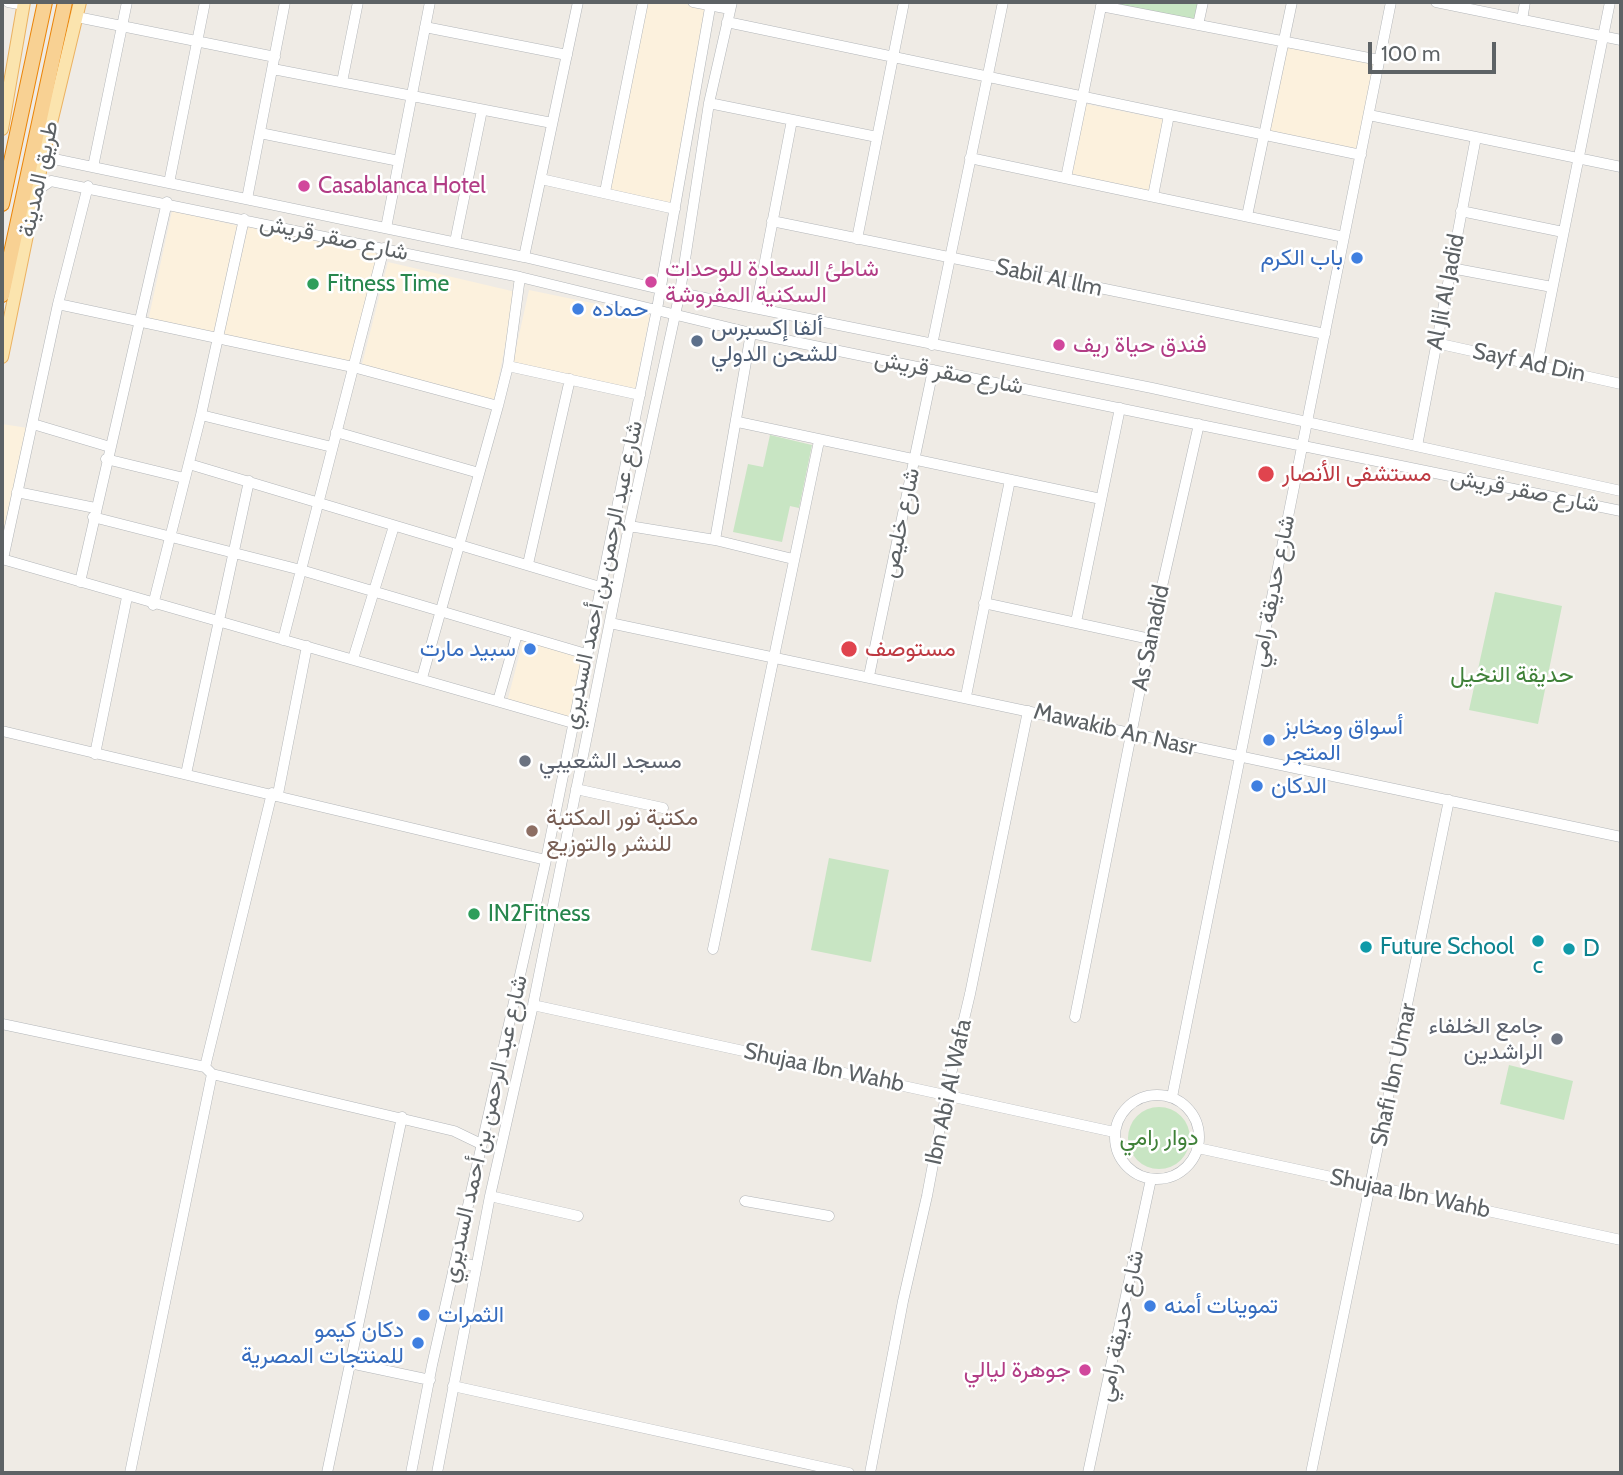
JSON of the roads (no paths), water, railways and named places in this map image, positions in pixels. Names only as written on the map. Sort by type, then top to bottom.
[{"type":"highway","points":[[2,204],[45,2]]},
{"type":"highway","points":[[2,295],[65,2]]},
{"type":"highway","points":[[46,97],[73,2]]},
{"type":"highway","points":[[2,308],[7,271]]},
{"type":"main road","points":[[31,65],[39,2]]},
{"type":"main road","name":"طريق المدينة","points":[[2,357],[35,192],[80,2]]},
{"type":"main road","name":"طريق المدينة","points":[[2,129],[24,3]]},
{"type":"street","points":[[8,2],[24,3]]},
{"type":"street","points":[[93,167],[127,2]]},
{"type":"street","points":[[169,183],[205,2]]},
{"type":"street","points":[[247,199],[285,2]]},
{"type":"street","points":[[342,82],[358,2]]},
{"type":"street","points":[[386,228],[430,2]]},
{"type":"street","points":[[524,257],[578,2]]},
{"type":"street","points":[[605,192],[643,2]]},
{"type":"street","points":[[693,2],[731,6]]},
{"type":"street","points":[[857,239],[904,2]]},
{"type":"street","points":[[932,345],[1003,2]]},
{"type":"street","points":[[1198,25],[1203,2]]},
{"type":"street","points":[[1247,216],[1292,2]]},
{"type":"street","name":"شارع حديقة رامي","points":[[1172,1097],[1391,2]]},
{"type":"street","points":[[1436,2],[1473,6],[1522,20],[1621,40]]},
{"type":"street","points":[[1522,20],[1525,2]]},
{"type":"street","points":[[1537,365],[1610,2]]},
{"type":"street","name":"شارع عبد الرحمن بن أحمد السديري","points":[[411,1473],[455,1262],[546,860],[657,310],[711,4]]},
{"type":"street","points":[[1066,178],[1101,4],[1380,61]]},
{"type":"street","name":"شارع عبد الرحمن بن أحمد السديري","points":[[437,1473],[490,1196],[533,1005],[629,526],[676,313],[709,103],[731,6]]},
{"type":"street","points":[[77,17],[275,57]]},
{"type":"street","points":[[727,22],[1361,155]]},
{"type":"street","points":[[425,27],[567,55]]},
{"type":"street","points":[[272,69],[552,123]]},
{"type":"street","points":[[709,103],[877,137]]},
{"type":"street","points":[[455,242],[482,110]]},
{"type":"street","points":[[1153,197],[1169,115]]},
{"type":"street","points":[[1368,115],[1621,167]]},
{"type":"street","points":[[756,308],[792,120]]},
{"type":"street","points":[[260,133],[399,160]]},
{"type":"street","name":"Al Jil Al Jadid","points":[[1417,446],[1475,137]]},
{"type":"street","name":"شارع صقر قريش","points":[[44,152],[54,159],[455,242],[660,289],[1152,388],[1621,491]]},
{"type":"street","points":[[970,158],[1344,237]]},
{"type":"street","points":[[120,193],[124,173]]},
{"type":"street","points":[[541,179],[675,209]]},
{"type":"street","name":"شارع صقر قريش","points":[[35,192],[51,181],[88,186],[520,277],[751,333],[1621,511]]},
{"type":"street","points":[[88,186],[58,304],[2,559],[153,605],[422,678],[573,723]]},
{"type":"street","points":[[80,583],[106,459],[167,202]]},
{"type":"street","points":[[1461,211],[1563,232]]},
{"type":"street","points":[[153,605],[201,415],[244,219]]},
{"type":"street","name":"Sabil Al llm","points":[[772,221],[1325,334]]},
{"type":"street","points":[[420,256],[423,236]]},
{"type":"street","points":[[283,640],[384,248]]},
{"type":"street","points":[[1451,268],[1552,287]]},
{"type":"street","points":[[422,678],[508,366],[520,277]]},
{"type":"street","points":[[58,304],[353,367],[498,406]]},
{"type":"street","points":[[715,540],[738,422],[751,333]]},
{"type":"street","name":"Sayf Ad Din","points":[[1436,343],[1621,384]]},
{"type":"street","points":[[508,366],[640,395]]},
{"type":"street","name":"شارع خليص","points":[[869,676],[933,370]]},
{"type":"street","points":[[528,564],[570,379]]},
{"type":"street","points":[[1076,622],[1120,408]]},
{"type":"street","points":[[201,415],[332,447]]},
{"type":"street","points":[[738,422],[1101,499]]},
{"type":"street","points":[[33,424],[110,447]]},
{"type":"street","name":"As Sanadid","points":[[1075,1017],[1150,639],[1199,424]]},
{"type":"street","points":[[336,432],[479,473]]},
{"type":"street","points":[[713,949],[819,441]]},
{"type":"street","points":[[106,459],[184,478]]},
{"type":"street","points":[[189,464],[600,587]]},
{"type":"street","points":[[966,696],[1010,480]]},
{"type":"street","points":[[187,774],[249,481]]},
{"type":"street","points":[[17,492],[301,570],[586,654]]},
{"type":"street","points":[[353,659],[394,526]]},
{"type":"street","points":[[629,526],[715,540],[793,559]]},
{"type":"street","points":[[94,754],[127,597]]},
{"type":"street","points":[[984,603],[1150,639]]},
{"type":"street","name":"Mawakib An Nasr","points":[[610,623],[966,696],[1240,758],[1348,777],[1621,837]]},
{"type":"street","points":[[498,701],[517,634]]},
{"type":"street","points":[[130,1473],[208,1071],[275,793],[307,646]]},
{"type":"street","name":"Ibn Abi Al Wafa","points":[[870,1473],[946,1095],[970,994],[1028,710]]},
{"type":"street","points":[[2,731],[275,793],[546,860]]},
{"type":"street","points":[[576,789],[663,808]]},
{"type":"street","name":"Shafi Ibn Umar","points":[[1311,1473],[1449,800]]},
{"type":"street","name":"Shujaa Ibn Wahb","points":[[533,1005],[1114,1132]]},
{"type":"street","points":[[2,1024],[402,1117],[454,1131],[481,1144]]},
{"type":"street","points":[[1155,1094],[1172,1097],[1191,1110],[1199,1128],[1198,1149],[1192,1162],[1181,1173],[1166,1178],[1151,1179],[1135,1174],[1123,1163],[1116,1148],[1114,1132],[1121,1113],[1136,1099],[1155,1094]]},
{"type":"street","points":[[327,1473],[402,1117]]},
{"type":"street","name":"Shujaa Ibn Wahb","points":[[1198,1149],[1621,1240]]},
{"type":"street","name":"شارع حديقة رامي","points":[[1088,1473],[1140,1243],[1151,1179]]},
{"type":"street","points":[[490,1196],[578,1216]]},
{"type":"street","points":[[745,1201],[829,1216]]},
{"type":"street","points":[[455,1262],[477,1266]]},
{"type":"street","points":[[350,1363],[430,1380]]},
{"type":"street","points":[[453,1386],[849,1473]]},
{"type":"place","name":"Casablanca Hotel","points":[[304,186]]},
{"type":"place","name":"باب الكرم","points":[[1357,258]]},
{"type":"place","name":"شاطئ السعادة للوحدات السكنية المفروشة","points":[[651,282]]},
{"type":"place","name":"Fitness Time","points":[[313,284]]},
{"type":"place","name":"حماده","points":[[578,309]]},
{"type":"place","name":"ألفا إكسبرس للشحن الدولي","points":[[697,341]]},
{"type":"place","name":"فندق حياة ريف","points":[[1059,345]]},
{"type":"place","name":"مستشفى الأنصار","points":[[1266,474]]},
{"type":"place","name":"سبيد مارت","points":[[530,649]]},
{"type":"place","name":"مستوصف","points":[[849,649]]},
{"type":"place","name":"أسواق ومخابز المتجر","points":[[1269,740]]},
{"type":"place","name":"مسجد الشعيبي","points":[[525,761]]},
{"type":"place","name":"الدكان","points":[[1257,786]]},
{"type":"place","name":"مكتبة نور المكتبة للنشر والتوزيع","points":[[532,831]]},
{"type":"place","name":"IN2Fitness","points":[[474,914]]},
{"type":"place","name":"c","points":[[1538,941]]},
{"type":"place","name":"Future School","points":[[1366,947]]},
{"type":"place","name":"D","points":[[1569,949]]},
{"type":"place","name":"جامع الخلفاء الراشدين","points":[[1557,1039]]},
{"type":"place","name":"تموينات أمنه","points":[[1150,1306]]},
{"type":"place","name":"الثمرات","points":[[424,1315]]},
{"type":"place","name":"دكان كيمو للمنتجات المصرية","points":[[418,1343]]},
{"type":"place","name":"جوهرة ليالي","points":[[1085,1370]]},
{"type":"park label","name":"حديقة النخيل","points":[[1512,675]]},
{"type":"park label","name":"دوار رامي","points":[[1159,1138]]}]
